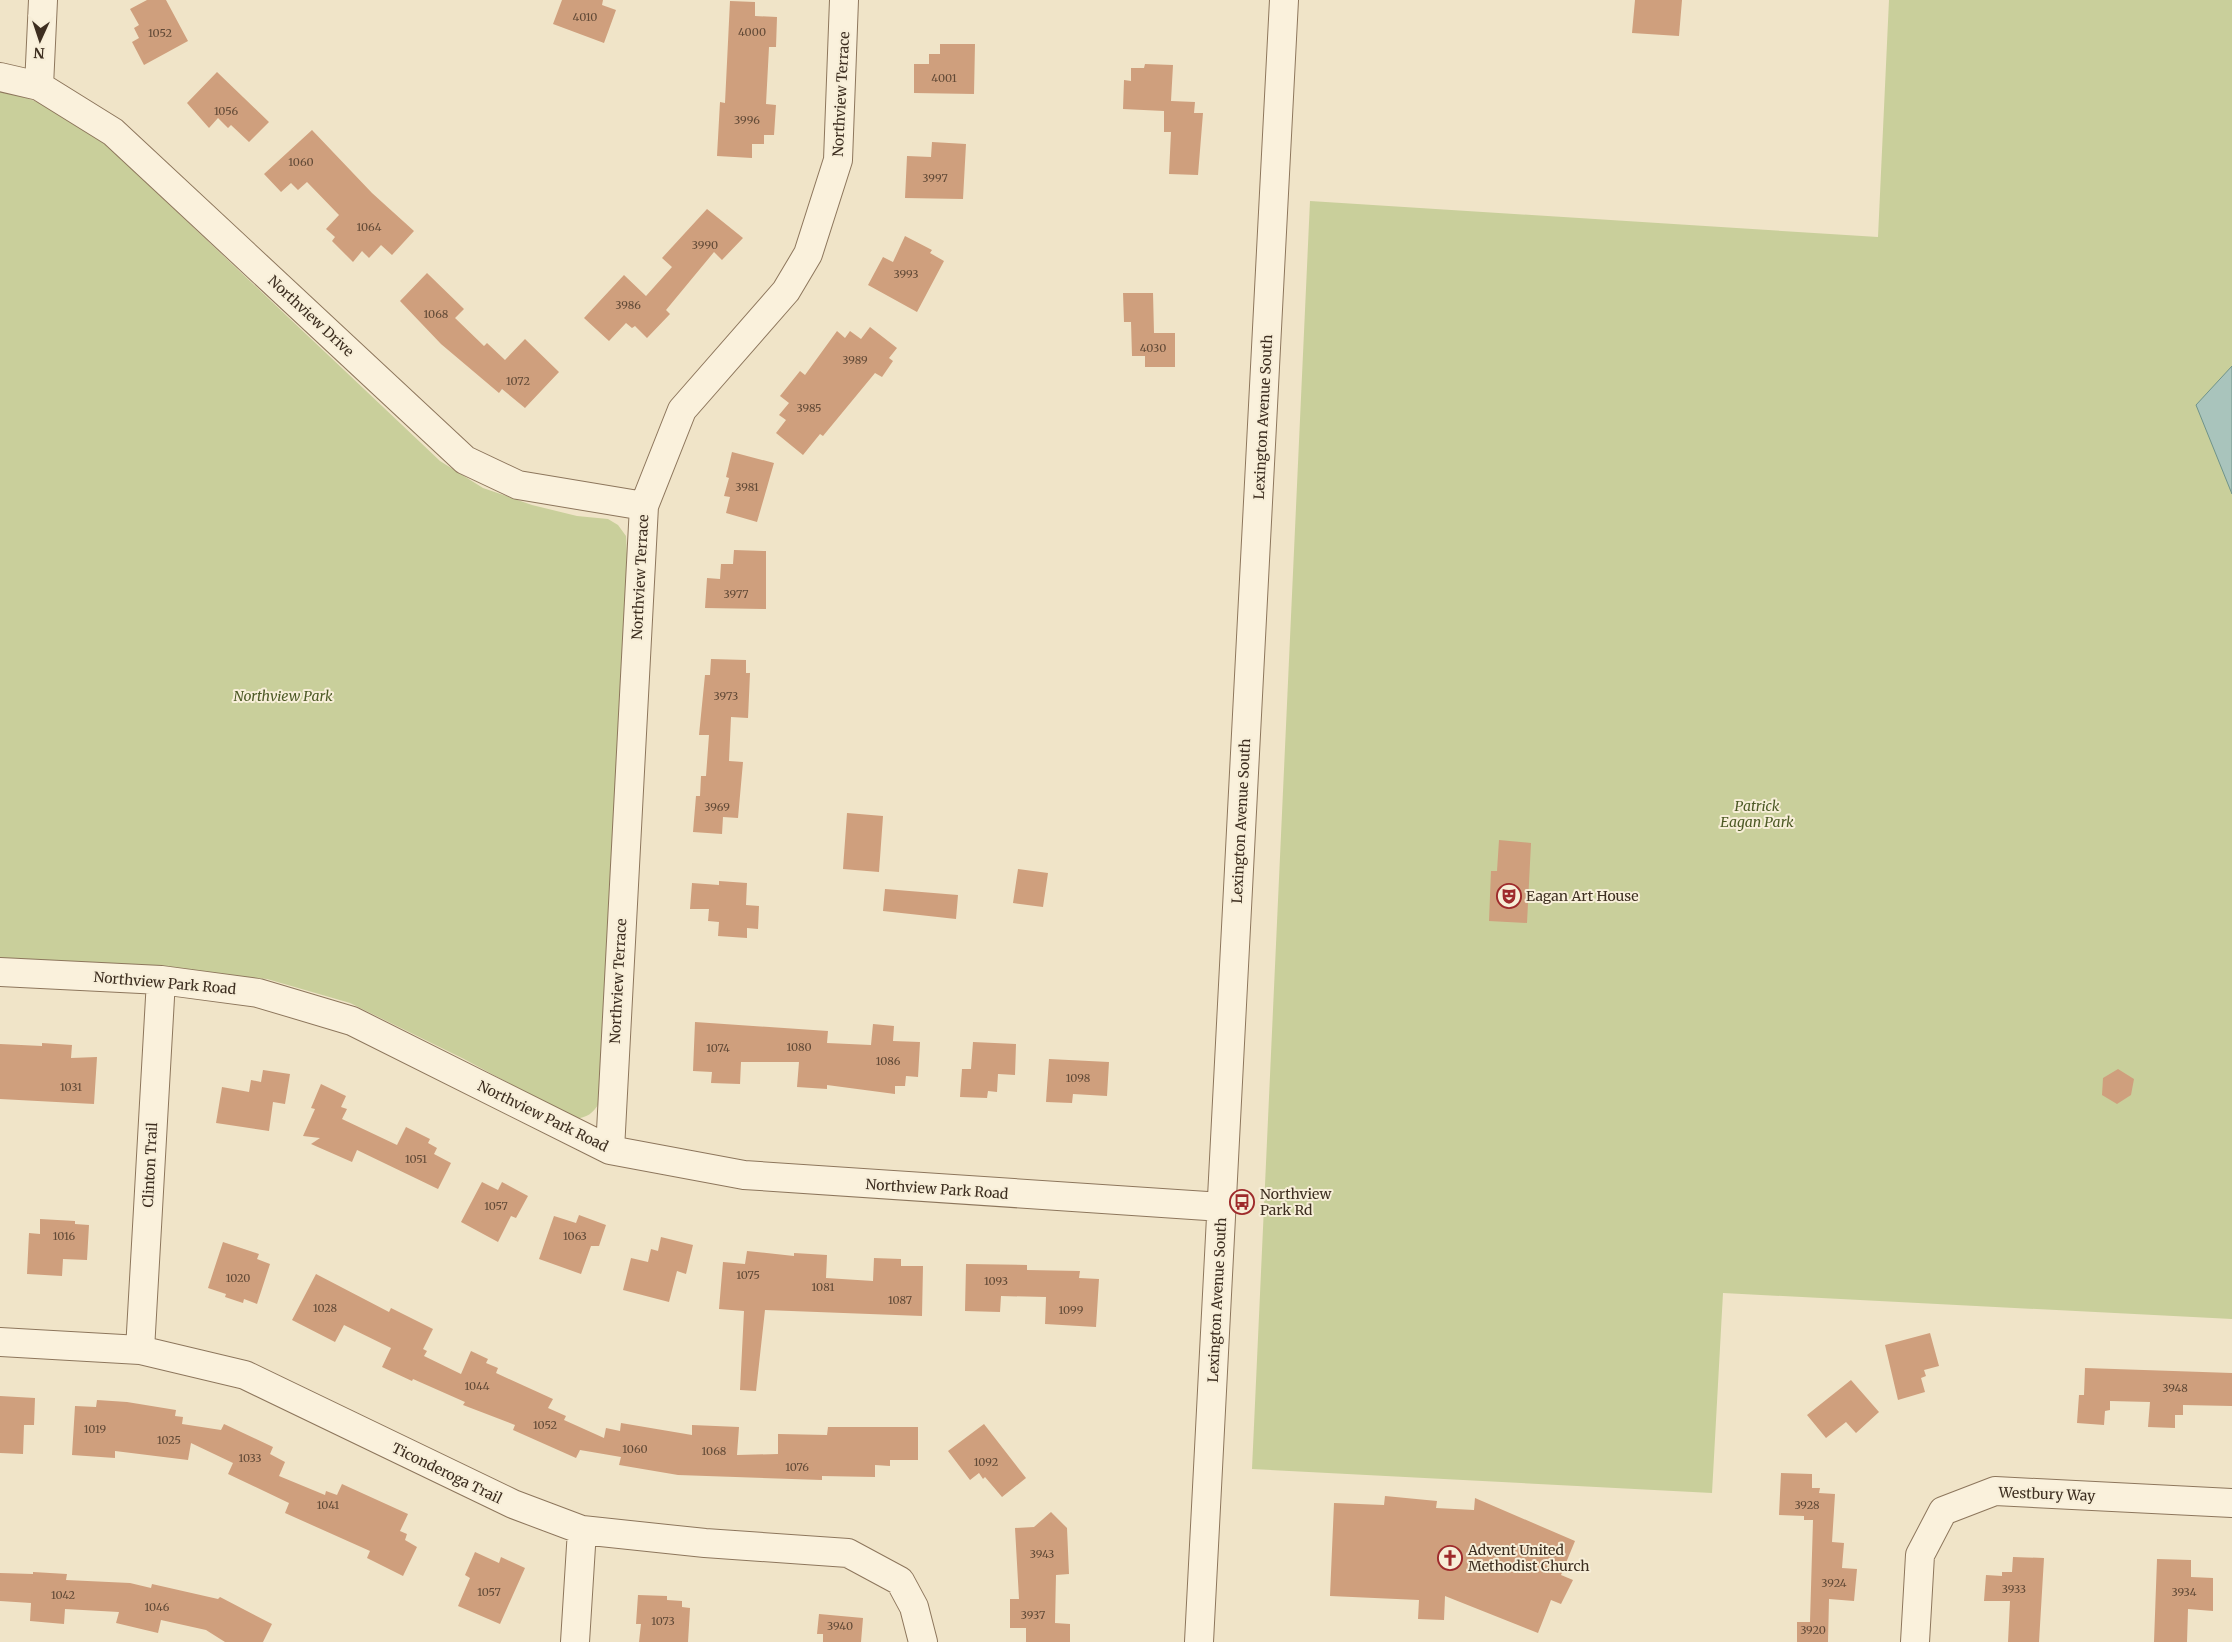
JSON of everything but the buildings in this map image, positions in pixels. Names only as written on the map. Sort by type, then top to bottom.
[{"type":"street","points":[[39,86],[44,0]]},
{"type":"street","name":"Northview Terrace","points":[[610,1150],[644,506],[682,410],[786,291],[808,254],[838,160],[844,0]]},
{"type":"street","name":"Lexington Avenue South","points":[[1200,1642],[1284,0]]},
{"type":"street","name":"Northview Drive","points":[[0,77],[39,86],[113,132],[465,460],[518,485],[644,506]]},
{"type":"street","name":"Northview Park Road","points":[[0,972],[161,980],[258,993],[352,1021],[610,1150],[744,1175],[1222,1207]]},
{"type":"street","name":"Clinton Trail","points":[[140,1350],[161,980]]},
{"type":"street","name":"Ticonderoga Trail","points":[[0,1342],[140,1350],[245,1375],[513,1504],[582,1530],[705,1544],[848,1553],[900,1581],[914,1607],[923,1642]]},
{"type":"street","name":"Westbury Way","points":[[1915,1642],[1920,1555],[1943,1510],[1995,1491],[2232,1503]]},
{"type":"street","points":[[575,1642],[582,1530]]},
{"type":"green space","name":"Patrick Eagan Park","points":[[1889,0],[2232,0],[2232,1319],[1723,1293],[1712,1493],[1252,1469],[1310,201],[1878,237]]},
{"type":"green space","name":"Northview Park","points":[[0,88],[59,110],[96,135],[440,461],[483,488],[532,505],[577,516],[608,519],[618,525],[626,536],[627,555],[599,1103],[589,1114],[575,1119],[464,1059],[350,1003],[267,979],[135,966],[0,958]]},
{"type":"water","points":[[2232,366],[2232,494],[2196,405]]},
{"type":"place","name":"Eagan Art House","points":[[1509,896]]},
{"type":"place","name":"Northview Park Rd","points":[[1242,1202]]},
{"type":"place","name":"Advent United Methodist Church","points":[[1450,1558]]}]
